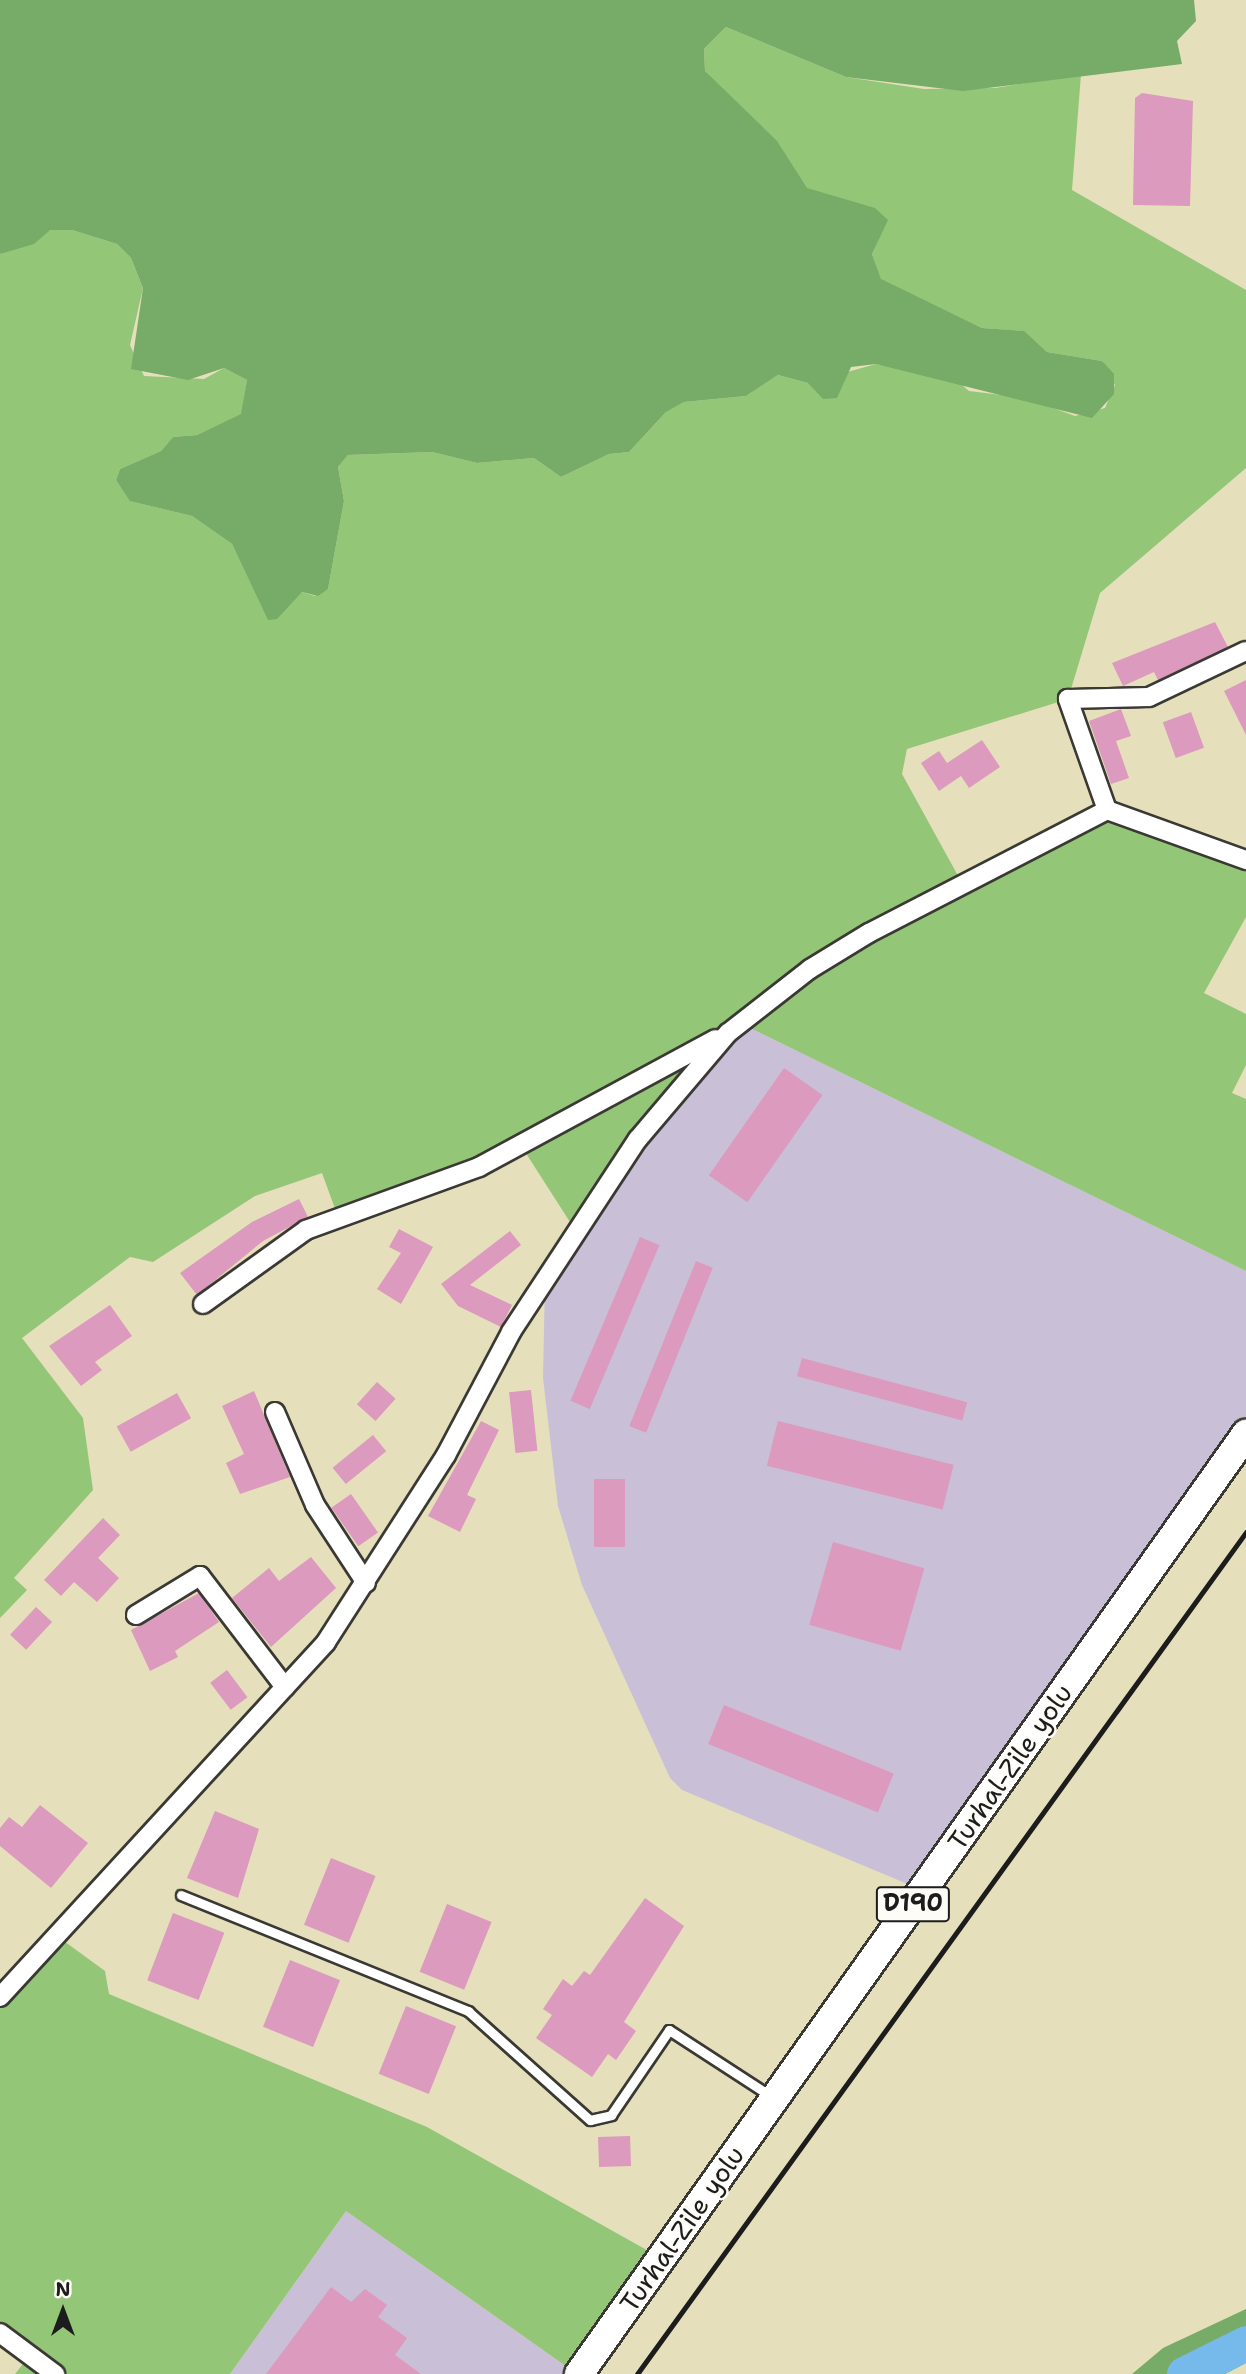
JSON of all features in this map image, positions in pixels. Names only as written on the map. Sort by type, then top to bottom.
[{"type":"main road","name":"Turhal-Zile yolu","points":[[579,2374],[1246,1434]]},
{"type":"street","points":[[1107,810],[1068,699],[1149,697],[1246,651]]},
{"type":"street","points":[[203,1304],[326,1219],[479,1167],[728,1033],[857,940],[1107,810],[1246,860]]},
{"type":"street","points":[[0,1997],[285,1687],[366,1583],[545,1280],[638,1139],[728,1033]]},
{"type":"street","points":[[275,1412],[315,1505],[366,1583]]},
{"type":"street","points":[[136,1615],[200,1576],[285,1687]]},
{"type":"street","points":[[0,2333],[55,2374]]},
{"type":"lane","points":[[181,1895],[468,2011],[590,2120],[611,2115],[669,2030],[774,2099]]},
{"type":"shaded area","points":[[740,1023],[1246,1271],[1246,1434],[922,1890],[682,1790],[670,1778],[582,1585],[558,1506],[543,1378],[545,1280],[638,1139]]},
{"type":"shaded area","points":[[346,2211],[577,2374],[230,2374]]},
{"type":"green space","points":[[0,0],[1194,0],[1196,21],[1177,41],[1182,64],[963,91],[846,77],[726,27],[704,49],[705,71],[777,141],[807,188],[875,208],[888,220],[872,254],[881,279],[982,328],[1024,331],[1047,352],[1102,361],[1114,374],[1114,394],[1092,418],[876,364],[851,367],[837,398],[823,399],[808,383],[778,375],[746,396],[684,402],[666,412],[629,452],[609,454],[561,477],[534,458],[477,463],[432,452],[348,455],[338,467],[344,501],[328,589],[318,596],[302,592],[277,619],[268,620],[232,544],[192,516],[130,501],[116,480],[120,469],[161,451],[173,437],[197,435],[241,414],[247,380],[224,368],[188,380],[131,369],[143,288],[131,258],[117,244],[72,230],[50,230],[34,244],[0,254]]},
{"type":"green space","points":[[726,27],[846,77],[924,89],[995,88],[1081,74],[1072,190],[1246,290],[1246,468],[1100,593],[1068,699],[907,749],[902,774],[962,883],[1107,810],[1246,860],[1246,917],[1204,993],[1246,1014],[1246,1065],[1232,1093],[1246,1099],[1246,1271],[740,1023],[577,1233],[520,1144],[337,1214],[322,1173],[255,1196],[153,1262],[130,1257],[22,1338],[83,1418],[93,1490],[14,1578],[27,1590],[0,1618],[0,254],[50,230],[72,230],[117,244],[131,258],[143,288],[130,345],[144,376],[204,379],[224,368],[247,380],[242,414],[197,435],[173,437],[161,451],[120,469],[116,480],[131,501],[192,516],[232,544],[268,619],[302,592],[315,596],[328,589],[344,501],[338,467],[348,455],[432,452],[477,463],[534,458],[561,477],[609,454],[629,452],[667,411],[684,402],[746,396],[778,375],[808,383],[876,364],[955,379],[969,391],[1026,398],[1075,416],[1105,408],[1115,385],[1102,361],[1047,352],[1023,331],[982,328],[881,280],[872,254],[879,238],[836,198],[807,189],[705,71],[704,49]]},
{"type":"green space","points":[[57,1936],[105,1971],[109,1994],[427,2127],[661,2258],[577,2374],[346,2211],[230,2374],[15,2374],[30,2355],[0,2333],[0,1984]]},
{"type":"green space","points":[[1246,2309],[1246,2363],[1225,2374],[1132,2374],[1163,2348]]},
{"type":"building","points":[[1142,93],[1193,101],[1190,206],[1133,205],[1135,98]]},
{"type":"building","points":[[1215,622],[1228,647],[1158,680],[1154,672],[1123,686],[1112,663]]},
{"type":"building","points":[[1246,680],[1246,735],[1224,691]]},
{"type":"building","points":[[1121,709],[1131,736],[1116,741],[1129,778],[1111,784],[1089,721]]},
{"type":"building","points":[[1191,712],[1204,748],[1176,758],[1163,722]]},
{"type":"building","points":[[982,740],[1000,767],[969,788],[961,776],[939,791],[921,763],[939,751],[947,763]]},
{"type":"building","points":[[784,1068],[823,1095],[747,1202],[709,1175]]},
{"type":"building","points":[[299,1199],[308,1217],[263,1241],[197,1295],[180,1273],[252,1222]]},
{"type":"building","points":[[399,1229],[433,1247],[401,1304],[377,1289],[401,1253],[389,1247]]},
{"type":"building","points":[[510,1231],[521,1245],[470,1285],[512,1305],[501,1327],[458,1306],[441,1284]]},
{"type":"building","points":[[640,1237],[659,1245],[590,1409],[570,1401]]},
{"type":"building","points":[[696,1261],[713,1268],[646,1433],[629,1426]]},
{"type":"building","points":[[110,1305],[132,1336],[95,1362],[102,1370],[81,1386],[49,1346]]},
{"type":"building","points":[[802,1358],[967,1402],[962,1421],[797,1376]]},
{"type":"building","points":[[377,1382],[396,1399],[376,1421],[357,1404]]},
{"type":"building","points":[[531,1390],[537,1451],[515,1453],[509,1392]]},
{"type":"building","points":[[254,1391],[290,1477],[240,1494],[226,1463],[244,1454],[222,1406]]},
{"type":"building","points":[[177,1393],[191,1418],[131,1452],[117,1426]]},
{"type":"building","points":[[481,1421],[499,1430],[467,1495],[476,1499],[460,1532],[428,1516]]},
{"type":"building","points":[[778,1421],[954,1465],[942,1509],[767,1466]]},
{"type":"building","points":[[373,1435],[386,1451],[346,1484],[333,1468]]},
{"type":"building","points":[[594,1479],[625,1479],[625,1547],[594,1547]]},
{"type":"building","points":[[351,1494],[378,1533],[358,1546],[331,1508]]},
{"type":"building","points":[[103,1518],[120,1535],[98,1558],[119,1578],[97,1602],[74,1582],[61,1596],[44,1580]]},
{"type":"building","points":[[833,1542],[924,1568],[901,1651],[809,1625]]},
{"type":"building","points":[[311,1557],[336,1588],[271,1647],[232,1598],[269,1568],[279,1581]]},
{"type":"building","points":[[199,1593],[219,1622],[175,1651],[178,1657],[150,1671],[131,1630]]},
{"type":"building","points":[[36,1607],[52,1622],[26,1650],[10,1635]]},
{"type":"building","points":[[227,1670],[247,1697],[231,1710],[210,1683]]},
{"type":"building","points":[[724,1705],[894,1774],[878,1812],[708,1744]]},
{"type":"building","points":[[40,1805],[88,1843],[51,1888],[0,1846],[0,1828],[9,1817],[22,1827]]},
{"type":"building","points":[[215,1811],[259,1829],[238,1898],[187,1878]]},
{"type":"building","points":[[331,1858],[376,1876],[349,1943],[304,1925]]},
{"type":"building","points":[[645,1898],[684,1926],[624,2022],[636,2031],[616,2060],[608,2054],[592,2077],[536,2038],[552,2015],[543,2009],[563,1979],[572,1986],[584,1971],[590,1975]]},
{"type":"building","points":[[447,1904],[492,1922],[464,1990],[420,1972]]},
{"type":"building","points":[[173,1913],[224,1933],[199,2000],[147,1980]]},
{"type":"building","points":[[290,1960],[340,1980],[313,2047],[263,2027]]},
{"type":"building","points":[[406,2006],[456,2026],[429,2094],[379,2074]]},
{"type":"building","points":[[630,2136],[631,2166],[599,2167],[598,2137]]},
{"type":"building","points":[[331,2287],[351,2302],[365,2289],[387,2305],[378,2317],[407,2338],[395,2355],[421,2374],[266,2374]]},
{"type":"waterway","points":[[1184,2374],[1246,2343]]},
{"type":"railway","points":[[637,2374],[1246,1532]]}]
